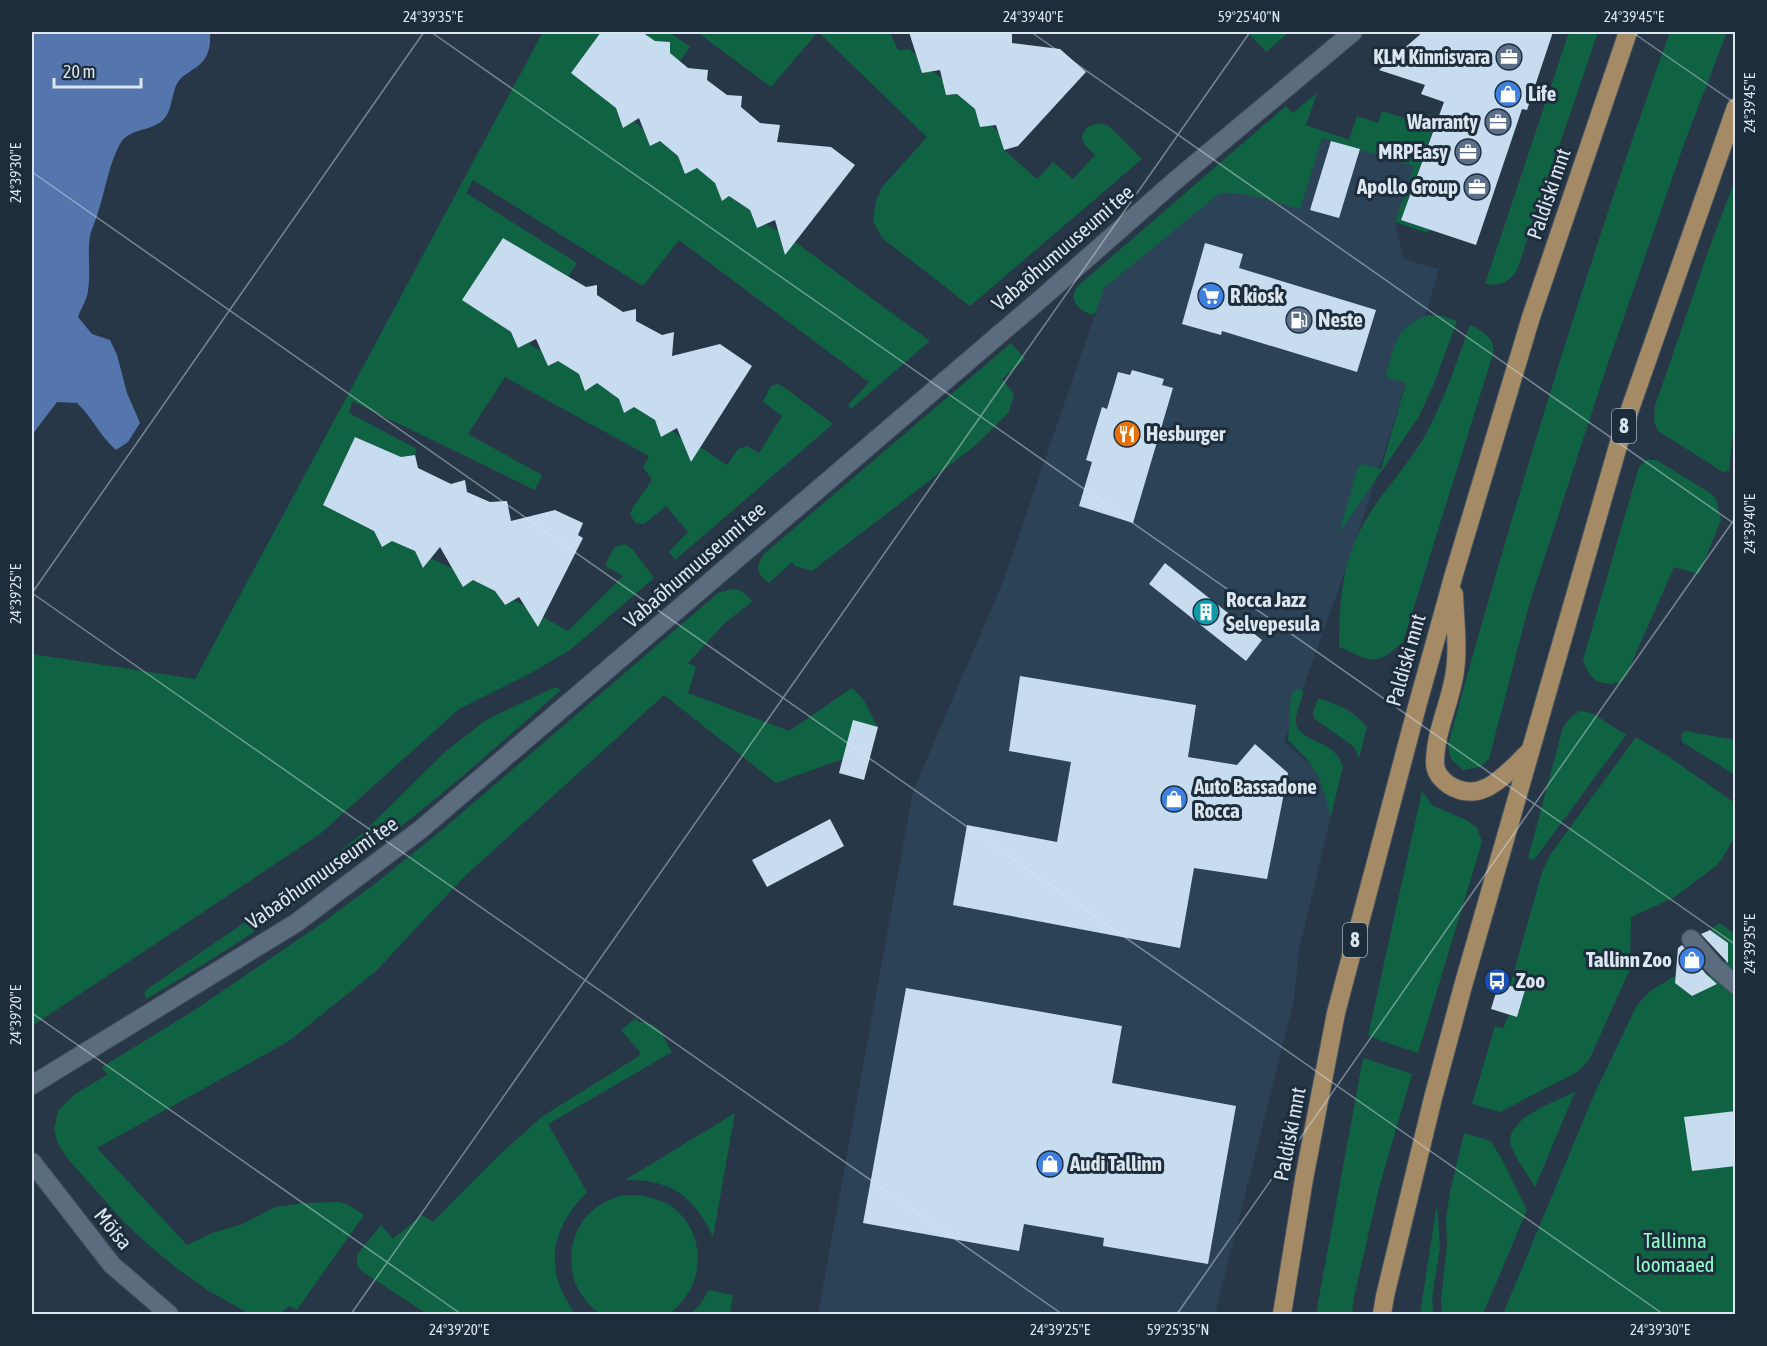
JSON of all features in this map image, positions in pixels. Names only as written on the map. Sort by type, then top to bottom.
[{"type":"main road","name":"Paldiski mnt","points":[[1282,1314],[1336,1013],[1418,703],[1531,317],[1628,32]]},
{"type":"main road","name":"8","points":[[1382,1314],[1438,1079],[1622,432],[1720,147],[1736,107]]},
{"type":"main road","points":[[1454,574],[1456,662],[1437,741],[1434,766],[1442,780],[1458,790],[1475,792],[1492,786],[1530,750]]},
{"type":"street","name":"Vabaõhumuuseumi tee","points":[[32,1085],[296,923],[420,830],[1185,172],[1353,32]]},
{"type":"street","points":[[1690,939],[1715,967],[1736,985]]},
{"type":"street","name":"Mõisa","points":[[32,1162],[112,1265],[169,1314]]},
{"type":"shaded area","points":[[1292,129],[1415,166],[1395,222],[1404,259],[1439,269],[1355,543],[1284,742],[1336,786],[1299,950],[1294,1000],[1215,1314],[818,1314],[913,791],[1003,582],[1104,288]]},
{"type":"green space","points":[[543,32],[601,32],[571,73],[616,108],[623,127],[634,121],[644,130],[650,146],[660,141],[678,156],[685,173],[697,168],[715,183],[722,201],[729,196],[750,210],[757,228],[766,224],[778,231],[783,249],[795,242],[930,341],[851,409],[848,405],[869,382],[679,240],[643,286],[473,180],[466,193],[577,263],[568,277],[503,238],[463,300],[511,332],[518,348],[528,343],[541,351],[548,366],[558,361],[579,374],[585,390],[597,383],[619,399],[624,413],[634,407],[655,420],[661,436],[672,430],[682,439],[687,453],[700,447],[727,465],[738,449],[747,446],[759,453],[782,416],[763,402],[771,386],[778,384],[785,388],[833,424],[675,560],[669,552],[688,532],[666,506],[644,524],[636,523],[630,515],[652,480],[643,467],[649,456],[505,377],[468,434],[542,475],[535,490],[352,401],[349,413],[417,449],[415,455],[401,457],[355,437],[323,505],[374,531],[381,546],[392,541],[415,551],[423,568],[431,558],[453,569],[463,587],[473,580],[495,591],[504,605],[514,600],[526,607],[535,621],[543,617],[568,631],[623,576],[605,566],[614,547],[625,544],[633,550],[654,578],[570,650],[531,673],[459,709],[320,834],[32,1026],[32,654],[195,679]]},
{"type":"green space","points":[[643,32],[669,32],[690,47],[680,61],[670,53],[670,42],[655,41]]},
{"type":"green space","points":[[697,32],[818,32],[771,87]]},
{"type":"green space","points":[[818,32],[890,32],[898,50],[909,49],[917,55],[922,73],[932,71],[942,78],[946,95],[957,94],[975,109],[980,127],[991,125],[999,133],[1004,150],[1037,179],[1053,162],[1073,179],[1095,155],[1084,144],[1082,136],[1087,127],[1099,123],[1109,126],[1142,159],[970,306],[882,238],[873,221],[876,201],[882,187],[927,137]]},
{"type":"green space","points":[[1248,32],[1289,32],[1266,52]]},
{"type":"green space","points":[[1569,32],[1598,32],[1517,270],[1503,283],[1485,284]]},
{"type":"green space","points":[[1670,32],[1727,32],[1684,144],[1606,369],[1529,605],[1489,759],[1480,767],[1463,770],[1451,759],[1448,745],[1473,655],[1580,297]]},
{"type":"green space","points":[[1317,93],[1306,125],[1349,140],[1357,116],[1378,123],[1382,111],[1424,124],[1428,114],[1437,117],[1401,220],[1431,230],[1427,233],[1395,222],[1414,166],[1322,138],[1300,209],[1250,195],[1220,193],[1104,288],[1096,312],[1092,315],[1078,307],[1074,295],[1079,285],[1286,106],[1293,113]]},
{"type":"green space","points":[[1735,180],[1736,403],[1729,471],[1723,472],[1658,431],[1654,421],[1655,406]]},
{"type":"green space","points":[[1428,315],[1442,316],[1457,321],[1433,386],[1418,418],[1339,533],[1358,467],[1363,464],[1381,469],[1406,383],[1386,375],[1398,338],[1409,326]]},
{"type":"green space","points":[[1470,325],[1490,339],[1493,354],[1403,642],[1386,656],[1373,660],[1366,658],[1339,647],[1341,598],[1346,568],[1356,538],[1371,511],[1413,455],[1427,432],[1445,393]]},
{"type":"green space","points":[[1011,343],[1025,359],[1002,379],[1014,394],[1009,412],[977,444],[812,571],[795,566],[792,562],[769,583],[761,576],[758,566],[764,554]]},
{"type":"green space","points":[[1646,460],[1656,460],[1712,494],[1716,500],[1721,520],[1699,574],[1674,567],[1621,682],[1601,683],[1592,677],[1583,660],[1639,467]]},
{"type":"green space","points":[[732,589],[740,590],[753,601],[726,622],[688,663],[696,667],[688,693],[789,731],[852,688],[863,699],[878,727],[853,721],[843,759],[776,783],[664,695],[463,878],[376,971],[289,1041],[97,1148],[187,1245],[212,1233],[243,1224],[275,1207],[339,1202],[347,1204],[364,1215],[297,1310],[289,1306],[280,1314],[250,1314],[209,1291],[152,1248],[124,1222],[68,1159],[58,1144],[54,1130],[58,1111],[75,1094],[107,1075],[102,1067],[190,1013],[318,926],[376,883],[442,830],[718,593]]},
{"type":"green space","points":[[553,688],[561,690],[386,838],[286,910],[217,956],[146,999],[144,994],[146,990],[296,887],[364,832],[445,752],[486,720]]},
{"type":"green space","points":[[1296,689],[1303,690],[1296,718],[1297,727],[1306,736],[1333,751],[1343,766],[1331,816],[1319,777],[1306,758],[1288,740],[1291,695]]},
{"type":"green space","points":[[1318,698],[1345,709],[1367,727],[1359,758],[1354,747],[1314,718],[1313,713]]},
{"type":"green space","points":[[1580,711],[1592,713],[1626,735],[1534,860],[1528,858],[1563,727]]},
{"type":"green space","points":[[1685,731],[1735,740],[1735,775],[1682,742],[1681,735]]},
{"type":"green space","points":[[1636,737],[1735,803],[1735,836],[1716,866],[1673,898],[1631,917],[1630,969],[1589,1060],[1577,1072],[1500,1112],[1472,1104],[1495,1026],[1503,1028],[1509,1015],[1517,1017],[1525,990],[1510,986],[1542,872],[1550,855]]},
{"type":"green space","points":[[1422,791],[1432,805],[1468,821],[1477,828],[1482,842],[1418,1053],[1368,1036]]},
{"type":"green space","name":"Tallinna loomaaed","points":[[1720,923],[1736,935],[1735,1314],[1503,1314],[1593,1097],[1637,1005],[1650,991],[1675,976],[1675,983],[1692,996],[1698,993],[1715,967],[1728,960],[1728,943],[1710,930]]},
{"type":"green space","points":[[636,1018],[639,1022],[656,1028],[672,1052],[548,1124],[587,1192],[566,1218],[555,1249],[559,1283],[575,1314],[427,1314],[360,1270],[357,1255],[381,1225],[393,1239],[422,1215],[433,1222],[498,1156],[543,1116],[639,1056],[640,1052],[621,1030]]},
{"type":"green space","points":[[1363,1058],[1412,1074],[1379,1188],[1352,1314],[1316,1314]]},
{"type":"green space","points":[[1575,1092],[1535,1187],[1513,1151],[1511,1136],[1515,1127],[1533,1112]]},
{"type":"green space","points":[[735,1113],[713,1237],[698,1211],[679,1193],[655,1183],[625,1180]]},
{"type":"green space","points":[[1464,1133],[1491,1141],[1527,1210],[1483,1314],[1442,1314],[1441,1301],[1447,1245],[1446,1218]]},
{"type":"green space","points":[[637,1195],[657,1199],[671,1206],[690,1227],[698,1259],[694,1282],[682,1301],[667,1314],[605,1315],[589,1304],[574,1280],[573,1242],[584,1220],[592,1211],[619,1196]]},
{"type":"green space","points":[[1437,1203],[1440,1248],[1432,1298],[1434,1314],[1420,1314]]},
{"type":"green space","points":[[709,1290],[733,1295],[730,1314],[690,1314],[699,1306]]},
{"type":"water","points":[[32,32],[210,32],[210,44],[205,59],[178,82],[169,111],[163,120],[152,127],[129,135],[120,144],[110,168],[90,236],[88,291],[78,317],[92,334],[110,340],[117,355],[127,393],[140,423],[128,442],[116,450],[77,403],[57,402],[32,435]]},
{"type":"building","points":[[601,32],[642,32],[655,41],[670,42],[670,53],[688,68],[708,70],[707,80],[727,95],[742,96],[741,107],[760,123],[780,125],[777,142],[831,147],[855,165],[785,255],[775,220],[757,228],[750,210],[729,196],[722,201],[715,183],[697,168],[685,174],[678,156],[660,141],[650,146],[639,118],[623,128],[616,108],[571,73]]},
{"type":"building","points":[[909,32],[1012,32],[1012,43],[1060,49],[1086,72],[1018,146],[1004,150],[996,125],[980,127],[975,109],[957,94],[946,95],[940,70],[922,73]]},
{"type":"building","points":[[1423,32],[1553,32],[1527,110],[1522,109],[1476,245],[1401,220],[1444,102],[1421,94],[1425,85],[1379,70]]},
{"type":"building","points":[[1331,141],[1360,149],[1339,218],[1310,210]]},
{"type":"building","points":[[503,238],[586,287],[597,285],[597,295],[623,312],[636,309],[636,321],[662,335],[674,332],[672,356],[720,344],[752,366],[691,462],[677,428],[661,437],[655,420],[634,407],[624,413],[619,399],[597,383],[585,391],[579,374],[558,361],[548,366],[536,339],[518,348],[511,332],[462,300]]},
{"type":"building","name":"Neste","points":[[1205,243],[1243,254],[1239,268],[1376,310],[1357,372],[1222,331],[1221,335],[1182,324]]},
{"type":"building","name":"Hesburger","points":[[1132,370],[1164,379],[1162,385],[1173,388],[1133,523],[1079,506],[1092,462],[1086,460],[1102,407],[1107,409],[1118,372],[1130,375]]},
{"type":"building","points":[[355,437],[401,457],[415,455],[418,468],[451,484],[465,480],[467,492],[490,502],[507,501],[511,521],[555,510],[583,523],[578,535],[583,538],[538,627],[519,597],[505,605],[495,591],[473,580],[463,587],[440,547],[423,568],[415,551],[392,541],[382,547],[374,531],[323,505]]},
{"type":"building","name":"Rocca Jazz Selvepesula","points":[[1165,563],[1262,640],[1246,661],[1149,584]]},
{"type":"building","name":"Auto Bassadone Rocca","points":[[1020,676],[1196,705],[1188,757],[1237,765],[1255,744],[1288,773],[1267,879],[1194,868],[1180,948],[953,905],[967,825],[1057,842],[1071,762],[1009,751]]},
{"type":"building","points":[[853,720],[878,727],[864,780],[839,773]]},
{"type":"building","points":[[830,819],[844,846],[767,887],[752,860]]},
{"type":"building","points":[[1710,930],[1728,943],[1728,963],[1701,934]]},
{"type":"building","points":[[1682,945],[1717,984],[1692,996],[1675,983],[1678,948]]},
{"type":"building","points":[[1499,983],[1525,990],[1517,1017],[1491,1009]]},
{"type":"building","name":"Audi Tallinn","points":[[906,988],[1122,1026],[1112,1083],[1236,1106],[1208,1264],[1103,1246],[1104,1238],[1024,1224],[1019,1251],[863,1223]]},
{"type":"building","points":[[1736,1111],[1736,1166],[1692,1171],[1684,1117]]},
{"type":"place","name":"KLM Kinnisvara","points":[[1509,57]]},
{"type":"place","name":"Life","points":[[1508,94]]},
{"type":"place","name":"Warranty","points":[[1498,122]]},
{"type":"place","name":"MRPEasy","points":[[1468,152]]},
{"type":"place","name":"Apollo Group","points":[[1477,187]]},
{"type":"place","name":"R kiosk","points":[[1211,296]]},
{"type":"place","name":"Neste","points":[[1299,320]]},
{"type":"place","name":"Hesburger","points":[[1127,434]]},
{"type":"place","name":"Rocca Jazz Selvepesula","points":[[1206,612]]},
{"type":"place","name":"Auto Bassadone Rocca","points":[[1174,799]]},
{"type":"place","name":"Tallinn Zoo","points":[[1692,960]]},
{"type":"place","name":"Zoo","points":[[1497,981]]},
{"type":"place","name":"Audi Tallinn","points":[[1050,1164]]}]
